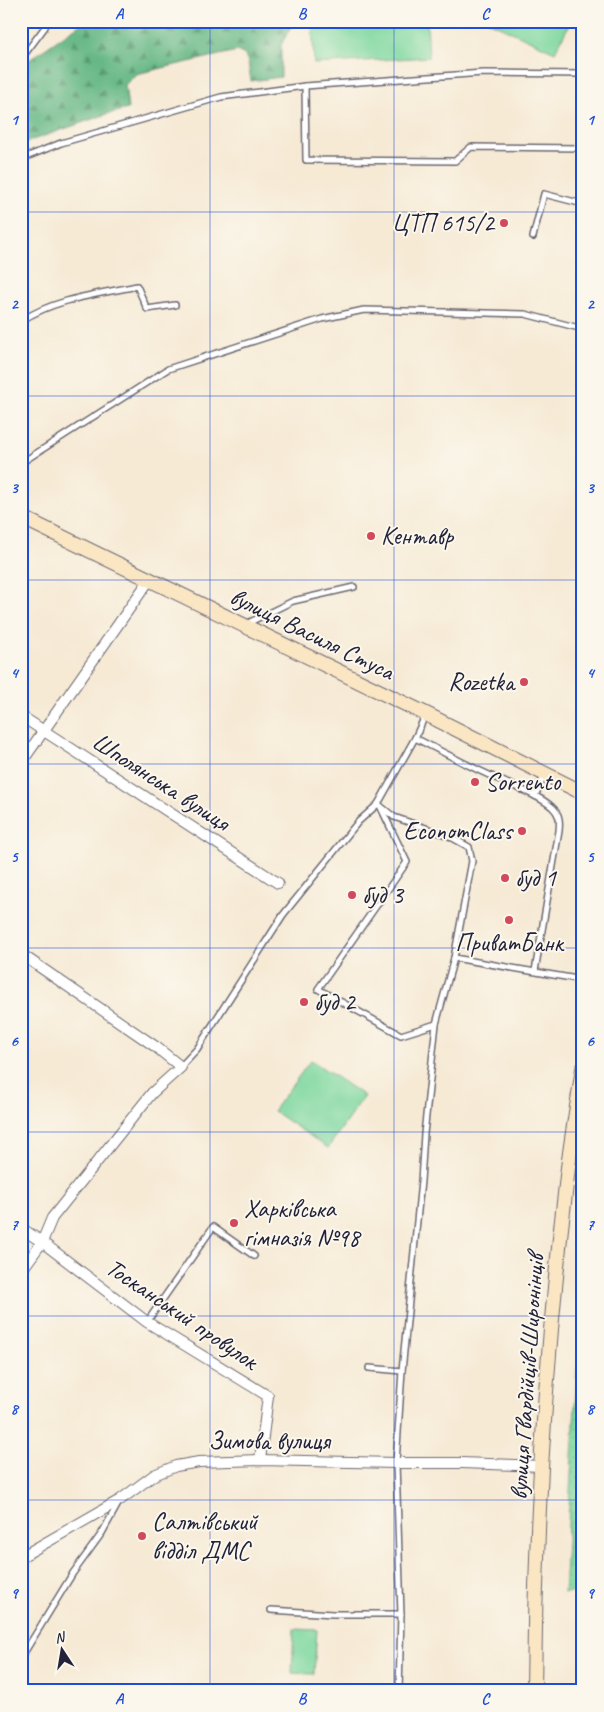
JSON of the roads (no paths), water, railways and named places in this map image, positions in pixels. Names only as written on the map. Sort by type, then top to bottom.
[{"type":"street","name":"вулиця Василя Стуса","points":[[21,516],[546,773],[583,793]]},
{"type":"street","points":[[21,763],[150,580]]},
{"type":"street","name":"Шполянська вулиця","points":[[21,716],[278,883]]},
{"type":"street","points":[[21,954],[156,1047],[181,1067],[152,1093],[52,1218],[42,1242],[21,1272]]},
{"type":"street","name":"вулиця Гвардійців-Широнінців","points":[[534,1691],[537,1566],[549,1351],[566,1179],[583,1069]]},
{"type":"street","name":"Тосканський провулок","points":[[21,1228],[147,1322],[268,1396],[260,1460]]},
{"type":"street","name":"Зимова вулиця","points":[[21,1556],[120,1500],[154,1475],[176,1466],[199,1462],[260,1460],[542,1466]]},
{"type":"lane","points":[[21,59],[47,21]]},
{"type":"lane","points":[[21,158],[61,143],[221,97],[305,86],[483,73],[583,74]]},
{"type":"lane","points":[[305,86],[306,160],[454,161],[471,147],[583,148]]},
{"type":"lane","points":[[533,237],[544,194],[583,204]]},
{"type":"lane","points":[[21,321],[35,312],[77,299],[137,286],[147,309],[175,305]]},
{"type":"lane","points":[[21,463],[168,369],[322,319],[364,310],[525,314],[583,329]]},
{"type":"lane","points":[[243,625],[293,601],[354,587]]},
{"type":"lane","points":[[181,1067],[197,1049],[283,915],[358,822],[379,806],[426,714]]},
{"type":"lane","points":[[415,738],[475,769],[535,796],[552,806],[560,819],[560,831],[535,971]]},
{"type":"lane","points":[[535,796],[546,773]]},
{"type":"lane","points":[[379,806],[394,817],[449,836],[469,847],[472,860],[454,958],[436,1024],[402,1371],[396,1463],[401,1614],[399,1691]]},
{"type":"lane","points":[[379,806],[407,862],[318,989],[401,1034],[436,1024]]},
{"type":"lane","points":[[454,958],[583,980]]},
{"type":"lane","points":[[147,1322],[213,1227],[254,1256]]},
{"type":"lane","points":[[369,1368],[402,1371]]},
{"type":"lane","points":[[21,1658],[73,1573],[102,1533],[120,1500]]},
{"type":"lane","points":[[271,1610],[333,1614],[401,1614]]},
{"type":"place","name":"ЦТП 615/2","points":[[504,223]]},
{"type":"place","name":"Кентавр","points":[[371,536]]},
{"type":"place","name":"Rozetka","points":[[524,682]]},
{"type":"place","name":"Sorrento","points":[[475,782]]},
{"type":"place","name":"EconomClass","points":[[522,831]]},
{"type":"place","name":"буд 1","points":[[505,878]]},
{"type":"place","name":"буд 3","points":[[352,895]]},
{"type":"place","name":"ПриватБанк","points":[[509,920]]},
{"type":"place","name":"буд 2","points":[[304,1002]]},
{"type":"place","name":"Харківська гімназія №98","points":[[234,1223]]},
{"type":"place","name":"Салтівський відділ ДМС","points":[[142,1536]]}]
